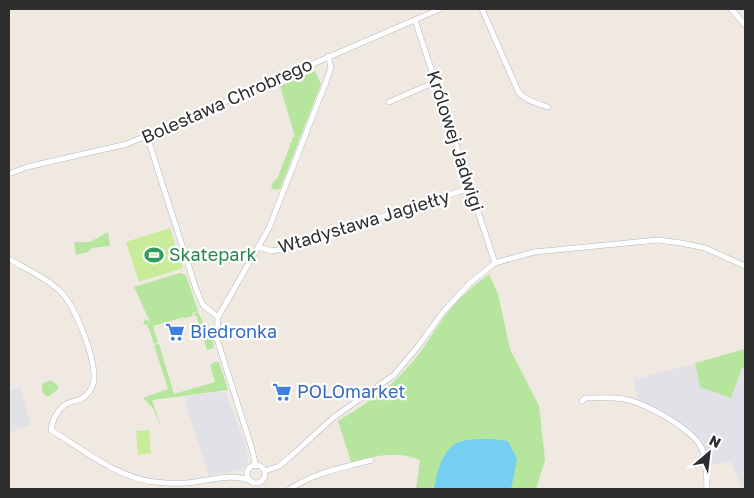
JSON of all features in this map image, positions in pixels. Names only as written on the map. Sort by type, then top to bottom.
[{"type":"street","name":"Bolesława Chrobrego","points":[[9,174],[27,167],[119,147],[440,9]]},
{"type":"street","points":[[482,9],[522,97],[548,107]]},
{"type":"street","points":[[731,9],[745,25]]},
{"type":"street","name":"Królowej Jadwigi","points":[[414,20],[495,263]]},
{"type":"street","points":[[256,466],[252,446],[217,339],[218,317],[259,247],[275,213],[326,82],[331,66],[328,56]]},
{"type":"street","points":[[389,102],[435,82]]},
{"type":"street","points":[[147,136],[196,289],[203,305],[218,317]]},
{"type":"street","name":"Władysława Jagiełły","points":[[259,247],[272,251],[284,249],[470,188]]},
{"type":"street","points":[[265,471],[279,466],[334,418],[394,375],[443,312],[470,283],[495,263],[534,252],[658,240],[705,248],[745,266]]},
{"type":"street","points":[[739,263],[745,257]]},
{"type":"street","points":[[9,259],[52,286],[66,298],[77,316],[92,361],[94,377],[92,388],[83,398],[66,403],[61,407],[54,418],[51,430],[118,471],[144,480],[186,483],[244,478],[257,484]]},
{"type":"street","points":[[582,401],[585,398],[614,398],[630,401],[680,427],[703,450],[707,489]]},
{"type":"street","points":[[290,489],[312,477],[371,460]]},
{"type":"street","points":[[256,466],[261,467],[265,471],[265,477],[257,484],[249,479],[248,473],[250,468],[256,466]]},
{"type":"street","points":[[228,478],[248,473]]},
{"type":"shaded area","points":[[695,363],[700,387],[742,368],[745,369],[745,487],[741,487],[731,462],[710,465],[702,443],[682,424],[637,400],[634,380]]},
{"type":"shaded area","points":[[20,387],[31,425],[9,433],[9,391]]},
{"type":"shaded area","points":[[225,392],[246,446],[248,462],[244,468],[209,476],[187,408],[185,396]]},
{"type":"green space","points":[[315,71],[321,84],[280,189],[274,190],[271,187],[277,179],[292,138],[295,137],[280,86]]},
{"type":"green space","name":"Skatepark","points":[[170,228],[183,268],[139,282],[126,242]]},
{"type":"green space","points":[[108,232],[110,246],[92,248],[88,252],[76,255],[74,242],[90,242]]},
{"type":"green space","points":[[179,273],[186,275],[198,311],[192,313],[193,316],[153,326],[158,342],[154,344],[147,324],[143,325],[145,319],[150,322],[134,287]]},
{"type":"green space","points":[[489,274],[498,294],[510,349],[539,406],[545,460],[536,489],[416,489],[420,460],[403,455],[394,455],[377,456],[351,462],[338,421],[375,397],[392,383],[418,355],[449,311],[465,294]]},
{"type":"green space","points":[[198,312],[203,322],[211,327],[214,348],[207,350],[196,315],[194,316]]},
{"type":"green space","points":[[159,344],[174,394],[215,382],[210,365],[214,362],[219,362],[228,390],[152,400],[162,429],[153,408],[143,398],[168,389],[154,345]]},
{"type":"green space","points":[[745,349],[745,369],[742,368],[731,398],[700,387],[695,363]]},
{"type":"green space","points":[[51,380],[58,386],[58,389],[48,397],[43,392],[42,384]]},
{"type":"green space","points":[[149,430],[151,453],[138,455],[136,431]]},
{"type":"water","points":[[493,439],[508,441],[517,459],[511,489],[434,489],[443,457],[447,451],[457,443],[465,440]]},
{"type":"place","name":"Skatepark","points":[[154,255]]},
{"type":"place","name":"Biedronka","points":[[175,332]]},
{"type":"place","name":"POLOmarket","points":[[282,392]]}]
